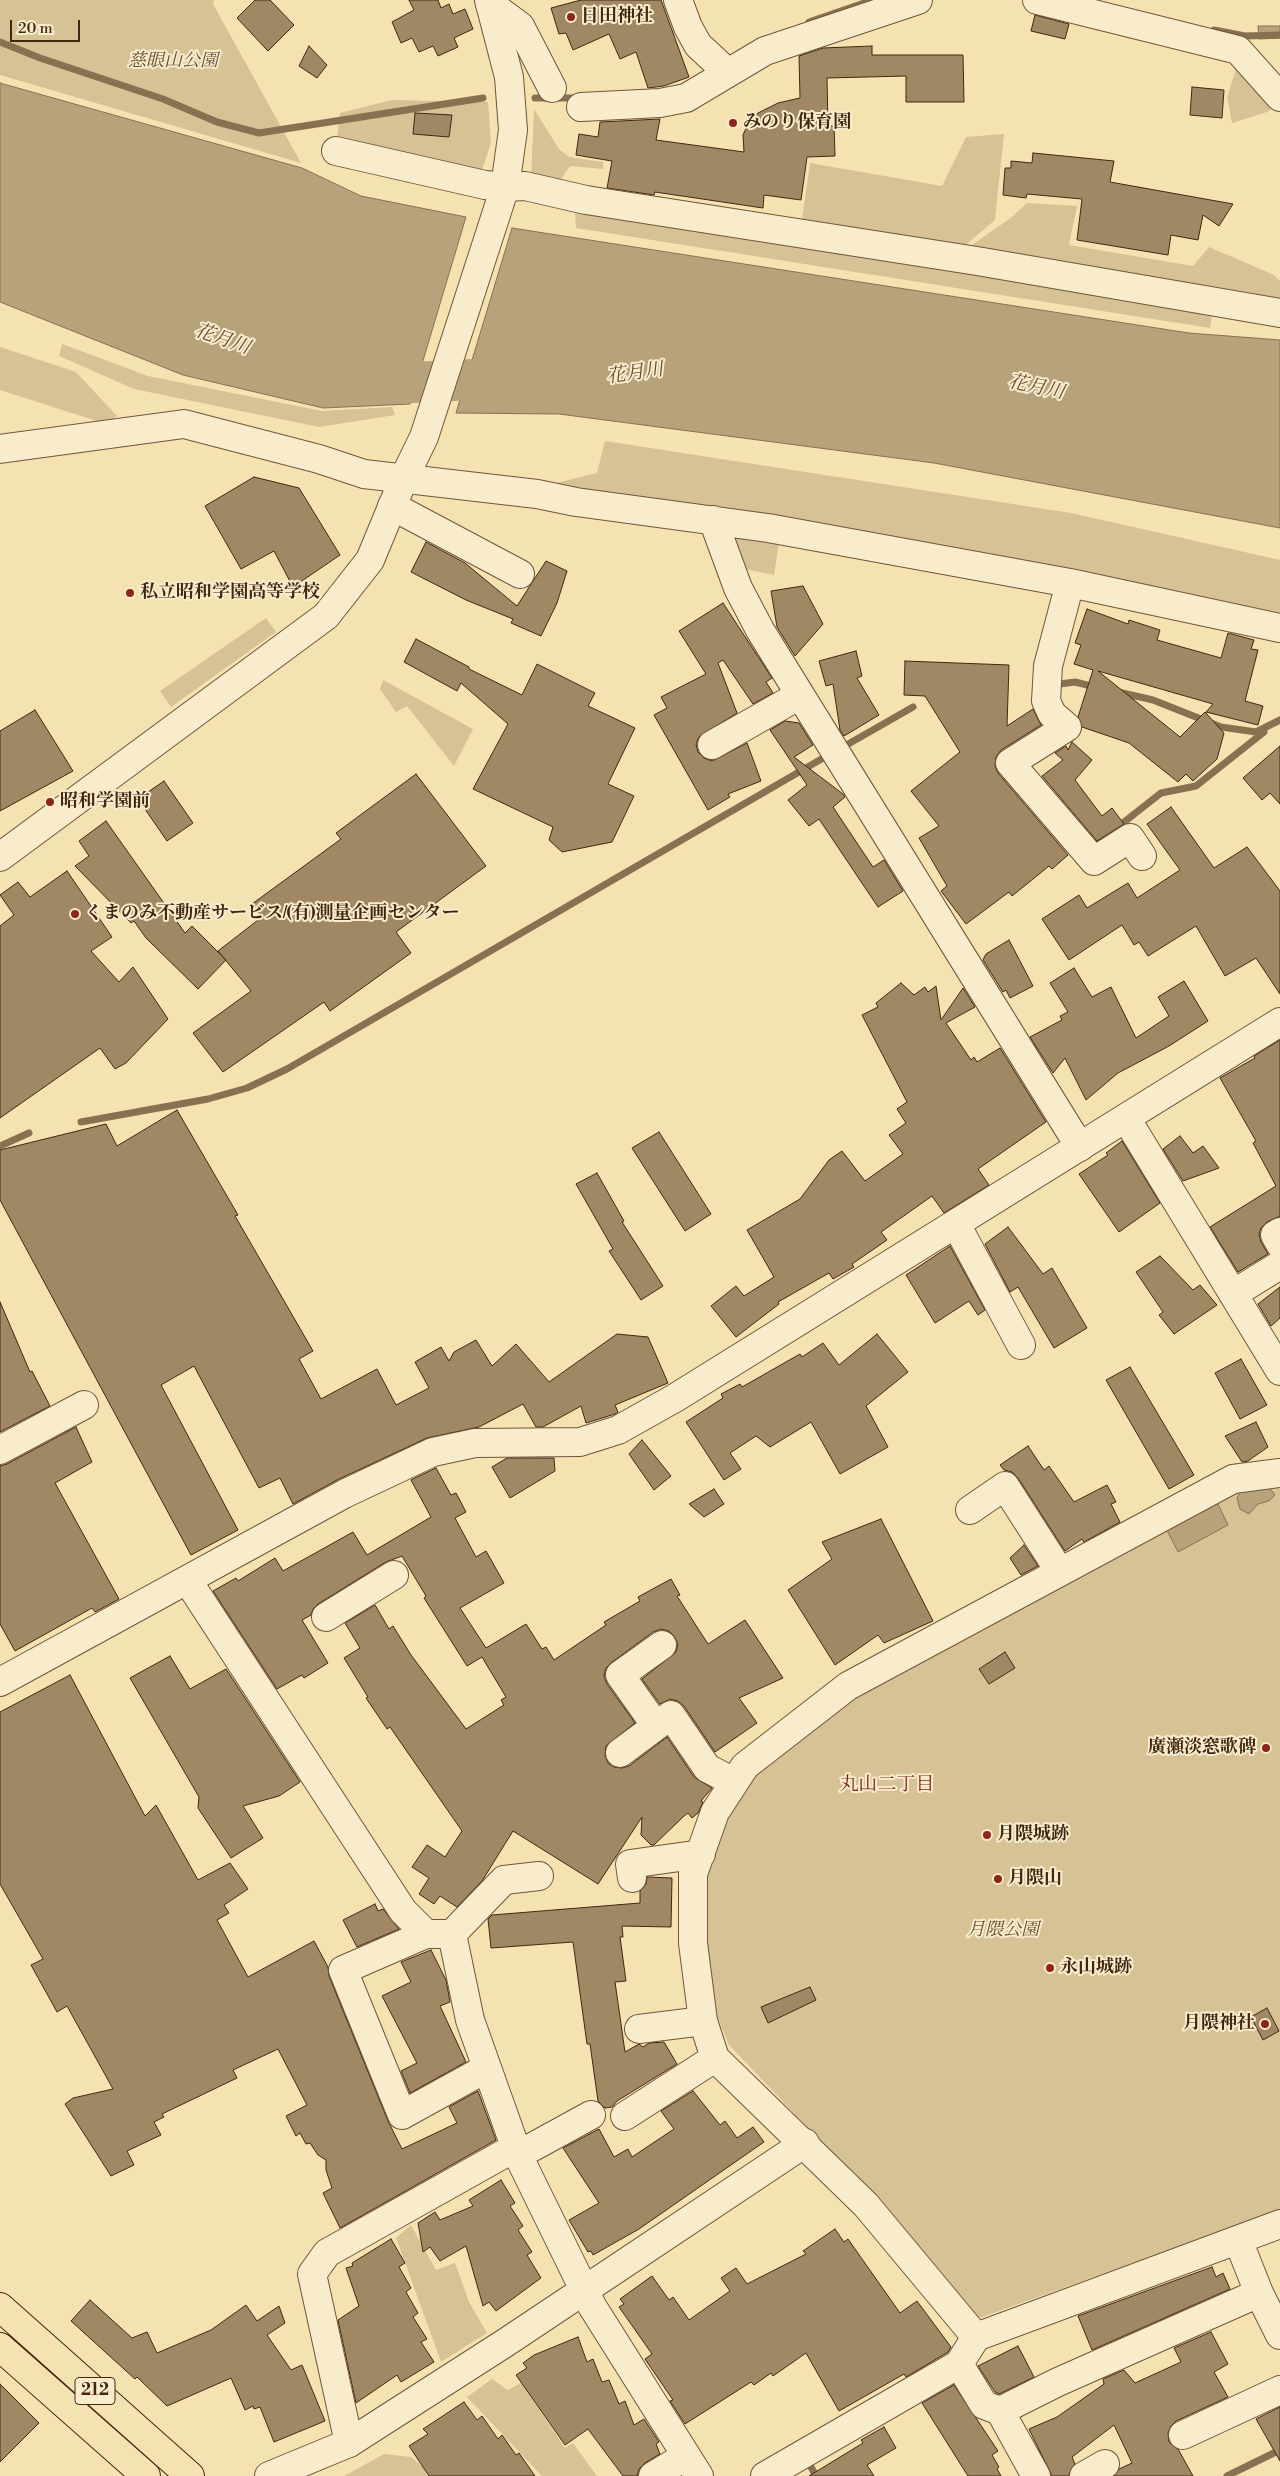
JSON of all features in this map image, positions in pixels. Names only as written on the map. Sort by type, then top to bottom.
[{"type":"highway","name":"212","points":[[0,2307],[190,2476]]},
{"type":"highway","name":"212","points":[[0,2347],[146,2476]]},
{"type":"street","points":[[678,0],[688,27],[698,45],[720,65]]},
{"type":"street","points":[[1037,0],[1238,50],[1280,97]]},
{"type":"street","points":[[489,2],[520,26],[552,88]]},
{"type":"street","points":[[0,858],[326,616],[370,560],[404,478],[424,436],[505,187],[513,130],[509,77],[489,2]]},
{"type":"street","points":[[581,107],[660,103],[686,98],[720,65],[903,2]]},
{"type":"street","points":[[336,152],[485,185],[525,186],[586,200],[977,260],[1280,313]]},
{"type":"street","points":[[0,449],[184,424],[319,459],[361,473],[713,520],[1070,583],[1280,628]]},
{"type":"street","points":[[392,506],[520,574]]},
{"type":"street","points":[[713,520],[738,588],[760,630],[842,758],[1080,1147]]},
{"type":"street","points":[[1070,583],[1048,666],[1046,701],[1052,714],[1067,727],[1010,763],[1094,860],[1130,838],[1142,856]]},
{"type":"street","points":[[712,745],[800,695]]},
{"type":"street","points":[[0,1682],[188,1581],[344,1494],[433,1452],[475,1443],[580,1442],[618,1430],[675,1398],[1280,1022]]},
{"type":"street","points":[[1126,1118],[1280,1371]]},
{"type":"street","points":[[956,1224],[1021,1345]]},
{"type":"street","points":[[1280,1232],[1275,1235],[1280,1244]]},
{"type":"street","points":[[1233,1294],[1280,1265]]},
{"type":"street","points":[[0,1450],[84,1405]]},
{"type":"street","points":[[976,2337],[866,2205],[805,2142],[715,2058],[702,2021],[693,1943],[693,1874],[700,1854],[715,1812],[745,1766],[848,1686],[1233,1479],[1280,1473]]},
{"type":"street","points":[[970,1510],[1005,1486],[1060,1572]]},
{"type":"street","points":[[326,1617],[394,1575]]},
{"type":"street","points":[[188,1581],[403,1911],[439,1934],[517,2151],[597,2314],[692,2466],[653,2476]]},
{"type":"street","points":[[656,1726],[620,1675],[662,1645]]},
{"type":"street","points":[[620,1753],[670,1715],[707,1768],[734,1782]]},
{"type":"street","points":[[632,1878],[630,1864],[700,1854]]},
{"type":"street","points":[[487,2068],[402,2115],[343,1970],[439,1934],[504,1880],[539,1876]]},
{"type":"street","points":[[640,2029],[702,2021]]},
{"type":"street","points":[[625,2116],[715,2058]]},
{"type":"street","points":[[349,2443],[312,2274],[327,2253],[517,2151],[591,2115]]},
{"type":"street","points":[[269,2476],[349,2443],[505,2343],[805,2142]]},
{"type":"street","points":[[765,2476],[959,2364],[976,2337],[1280,2224]]},
{"type":"street","points":[[1238,2240],[1259,2293],[1280,2335]]},
{"type":"street","points":[[959,2364],[984,2405],[1000,2410],[1058,2382],[1259,2293]]},
{"type":"street","points":[[1183,2434],[1280,2390]]},
{"type":"street","points":[[1000,2410],[1036,2476]]},
{"type":"green space","name":"慈眼山公園","points":[[0,0],[214,0],[213,4],[301,163],[0,75]]},
{"type":"green space","points":[[1239,60],[1280,103],[1267,112],[1232,123],[1227,97]]},
{"type":"green space","points":[[392,100],[488,102],[491,143],[480,176],[336,146],[340,113]]},
{"type":"green space","points":[[534,109],[559,149],[569,157],[603,162],[603,169],[570,166],[557,185],[531,180]]},
{"type":"green space","points":[[1004,134],[995,220],[962,248],[802,219],[810,163],[942,186],[966,137]]},
{"type":"green space","points":[[1027,203],[1077,206],[1069,245],[1193,266],[1209,247],[1274,275],[1280,281],[1280,301],[962,252],[1012,217]]},
{"type":"green space","points":[[575,210],[1213,305],[1210,328],[576,228]]},
{"type":"green space","points":[[62,344],[148,376],[322,411],[392,407],[395,415],[319,427],[134,389],[59,356]]},
{"type":"green space","points":[[0,347],[76,372],[117,416],[106,424],[0,390]]},
{"type":"green space","points":[[605,441],[1071,513],[1280,560],[1280,623],[552,484],[597,473]]},
{"type":"green space","points":[[716,522],[780,535],[774,575],[744,569]]},
{"type":"green space","points":[[266,618],[276,632],[171,707],[160,691]]},
{"type":"green space","points":[[383,680],[473,729],[454,766],[407,706],[396,712],[380,689]]},
{"type":"green space","name":"月隈公園","points":[[1280,1480],[1280,2210],[971,2321],[877,2200],[729,2045],[712,2004],[704,1889],[714,1843],[740,1788],[787,1746],[863,1690],[1235,1486]]},
{"type":"green space","points":[[411,2225],[436,2270],[455,2263],[469,2302],[487,2333],[441,2362],[396,2238]]},
{"type":"green space","points":[[492,2379],[508,2390],[521,2383],[565,2448],[573,2443],[597,2476],[542,2476],[467,2397]]},
{"type":"green space","points":[[384,2454],[411,2457],[423,2467],[427,2476],[344,2476]]},
{"type":"water","points":[[1258,26],[1280,26],[1280,38],[1259,39]]},
{"type":"water","points":[[0,83],[302,168],[361,196],[466,217],[410,404],[323,408],[183,375],[0,302]]},
{"type":"water","points":[[512,228],[1189,333],[1280,340],[1280,528],[934,463],[559,414],[456,413]]},
{"type":"water","points":[[1268,1486],[1275,1495],[1269,1501],[1258,1504],[1249,1514],[1240,1509],[1237,1498],[1242,1488]]},
{"type":"water","points":[[1213,1494],[1228,1525],[1178,1552],[1163,1522]]},
{"type":"building","points":[[255,0],[270,0],[294,25],[268,51],[237,18]]},
{"type":"building","points":[[409,0],[438,0],[441,8],[449,4],[453,14],[465,9],[473,29],[454,38],[458,47],[438,56],[433,46],[419,52],[412,38],[401,43],[392,22],[414,10]]},
{"type":"building","points":[[581,0],[661,0],[689,77],[664,86],[648,88],[636,52],[620,59],[609,34],[573,50],[566,33],[559,34],[551,8]]},
{"type":"building","points":[[1035,15],[1069,24],[1065,39],[1031,31]]},
{"type":"building","points":[[309,46],[327,65],[317,78],[299,66]]},
{"type":"building","points":[[872,46],[872,55],[963,55],[964,102],[906,102],[906,76],[827,78],[828,126],[834,126],[835,156],[807,157],[801,200],[764,195],[763,208],[655,192],[654,195],[607,188],[612,161],[576,155],[579,134],[598,137],[600,122],[660,119],[656,140],[744,152],[743,135],[748,124],[758,113],[778,103],[800,98],[799,56],[823,48]]},
{"type":"building","points":[[1192,87],[1224,90],[1222,118],[1190,115]]},
{"type":"building","points":[[415,113],[452,115],[449,137],[413,134]]},
{"type":"building","points":[[1033,153],[1114,161],[1110,182],[1233,204],[1219,226],[1203,215],[1198,240],[1171,235],[1168,255],[1077,240],[1082,199],[1027,194],[1026,198],[1003,195],[1005,168],[1011,168],[1011,161],[1032,163]]},
{"type":"building","points":[[254,477],[299,488],[340,555],[293,587],[274,551],[241,569],[205,506]]},
{"type":"building","points":[[426,542],[465,563],[517,606],[546,561],[567,571],[557,603],[541,636],[511,623],[513,619],[466,600],[411,572]]},
{"type":"building","points":[[803,586],[823,624],[795,656],[777,627],[771,591]]},
{"type":"building","points":[[723,603],[772,678],[766,682],[773,693],[753,704],[723,660],[718,663],[737,713],[699,737],[696,744],[698,752],[704,758],[712,761],[747,743],[761,781],[728,794],[730,797],[708,810],[654,715],[667,708],[661,697],[706,674],[679,631]]},
{"type":"building","points":[[1087,609],[1128,624],[1129,620],[1160,630],[1157,640],[1221,658],[1228,633],[1254,640],[1251,649],[1258,650],[1245,701],[1263,706],[1258,725],[1206,712],[1213,704],[1098,671],[1180,737],[1205,712],[1224,733],[1217,759],[1193,781],[1186,774],[1178,782],[1129,743],[1082,727],[1078,717],[1093,670],[1074,664],[1081,645],[1075,643]]},
{"type":"building","points":[[416,639],[469,667],[469,669],[522,695],[537,664],[595,693],[588,706],[635,728],[608,784],[634,796],[612,842],[562,852],[549,840],[553,827],[473,789],[508,724],[461,683],[457,691],[404,662]]},
{"type":"building","points":[[856,651],[862,676],[857,678],[879,715],[844,736],[840,730],[833,684],[826,686],[819,661]]},
{"type":"building","points":[[905,661],[1009,665],[1007,726],[1033,709],[1041,725],[1001,750],[996,757],[995,766],[998,773],[1068,855],[1052,869],[1049,866],[1012,896],[1009,892],[966,924],[941,891],[947,886],[919,838],[939,826],[911,791],[960,752],[925,696],[904,695]]},
{"type":"building","points":[[35,710],[73,771],[0,811],[0,731]]},
{"type":"building","points":[[785,721],[799,723],[813,745],[794,757],[843,794],[845,797],[833,807],[873,867],[884,860],[903,891],[878,907],[819,819],[809,826],[788,800],[807,785],[770,730]]},
{"type":"building","points":[[1072,742],[1092,760],[1075,780],[1102,816],[1112,808],[1124,824],[1097,841],[1042,776],[1063,760],[1055,753],[1066,746],[1068,750]]},
{"type":"building","points":[[1280,746],[1280,804],[1270,793],[1262,800],[1243,778]]},
{"type":"building","points":[[416,774],[486,866],[396,932],[411,953],[330,1011],[324,1002],[223,1072],[193,1033],[251,991],[218,951],[262,917],[252,904],[341,839],[336,833]]},
{"type":"building","points":[[164,781],[193,823],[167,841],[138,799]]},
{"type":"building","points":[[1171,807],[1214,868],[1247,847],[1280,891],[1280,994],[1256,958],[1225,976],[1196,926],[1148,956],[1139,942],[1134,945],[1122,925],[1069,960],[1042,919],[1079,895],[1087,908],[1128,883],[1137,898],[1180,870],[1147,824]]},
{"type":"building","points":[[106,821],[185,933],[192,926],[226,960],[198,989],[146,938],[134,921],[131,923],[75,866],[89,856],[79,841]]},
{"type":"building","points":[[67,871],[112,937],[91,951],[119,982],[133,967],[168,1019],[126,1063],[115,1069],[100,1048],[0,1118],[0,926],[14,915],[0,895],[18,882],[30,897]]},
{"type":"building","points":[[1009,940],[1033,986],[1010,998],[1006,990],[1003,992],[983,960],[986,954]]},
{"type":"building","points":[[1074,968],[1092,997],[1111,987],[1136,1038],[1169,1016],[1158,997],[1184,981],[1208,1021],[1169,1046],[1118,1073],[1086,1100],[1065,1058],[1053,1073],[1030,1037],[1062,1020],[1060,1016],[1068,1012],[1050,983]]},
{"type":"building","points":[[901,983],[914,995],[925,987],[928,992],[936,986],[941,1020],[963,988],[975,1007],[946,1023],[971,1060],[974,1057],[977,1062],[1000,1048],[1046,1122],[978,1169],[989,1185],[944,1213],[932,1196],[881,1232],[887,1240],[852,1264],[854,1267],[833,1279],[829,1273],[778,1302],[779,1304],[736,1337],[711,1306],[736,1286],[744,1296],[774,1277],[747,1230],[800,1199],[829,1160],[842,1151],[865,1181],[903,1154],[889,1135],[906,1123],[897,1109],[907,1102],[862,1015],[878,1007],[876,1003]]},
{"type":"building","points":[[1280,1040],[1280,1216],[1267,1222],[1261,1228],[1259,1234],[1268,1254],[1238,1272],[1210,1227],[1276,1186],[1253,1143],[1256,1141],[1220,1078],[1255,1058],[1254,1056]]},
{"type":"building","points":[[177,1110],[238,1215],[235,1216],[313,1351],[299,1359],[321,1399],[377,1369],[396,1405],[429,1388],[415,1362],[441,1347],[449,1361],[454,1352],[476,1340],[492,1366],[516,1344],[549,1382],[617,1334],[648,1337],[668,1383],[615,1405],[618,1412],[615,1414],[586,1423],[581,1406],[543,1427],[536,1427],[523,1404],[479,1427],[427,1438],[337,1480],[293,1504],[280,1478],[259,1488],[194,1366],[161,1385],[238,1530],[191,1555],[0,1200],[0,1150],[106,1124],[117,1146]]},
{"type":"building","points":[[659,1132],[711,1214],[685,1231],[632,1148]]},
{"type":"building","points":[[1180,1136],[1193,1153],[1203,1146],[1219,1168],[1183,1181],[1163,1149]]},
{"type":"building","points":[[1122,1141],[1160,1203],[1119,1232],[1079,1174],[1108,1155],[1106,1153]]},
{"type":"building","points":[[597,1173],[624,1221],[622,1222],[663,1286],[641,1300],[609,1251],[613,1249],[576,1184]]},
{"type":"building","points":[[1008,1227],[1043,1274],[1052,1268],[1087,1328],[1054,1348],[1018,1287],[1010,1292],[985,1244]]},
{"type":"building","points":[[950,1246],[985,1310],[978,1315],[969,1301],[935,1323],[906,1275]]},
{"type":"building","points":[[1160,1256],[1193,1290],[1200,1285],[1217,1305],[1174,1334],[1159,1315],[1163,1312],[1136,1272]]},
{"type":"building","points":[[1280,1287],[1280,1318],[1271,1326],[1258,1304]]},
{"type":"building","points":[[0,1302],[30,1372],[32,1371],[50,1406],[0,1432]]},
{"type":"building","points":[[877,1334],[908,1372],[866,1406],[888,1447],[840,1474],[811,1422],[770,1447],[756,1436],[730,1453],[741,1469],[724,1480],[686,1422],[723,1398],[721,1394],[740,1384],[742,1387],[800,1354],[802,1357],[823,1343],[839,1365]]},
{"type":"building","points":[[1241,1359],[1267,1405],[1240,1419],[1215,1373]]},
{"type":"building","points":[[1130,1367],[1194,1475],[1169,1489],[1106,1380]]},
{"type":"building","points":[[1256,1422],[1268,1447],[1248,1461],[1242,1462],[1225,1436]]},
{"type":"building","points":[[76,1427],[92,1462],[55,1483],[119,1599],[95,1612],[92,1608],[15,1651],[0,1624],[0,1466]]},
{"type":"building","points":[[642,1440],[671,1476],[654,1490],[629,1454]]},
{"type":"building","points":[[1028,1446],[1044,1470],[1049,1466],[1074,1502],[1107,1485],[1116,1502],[1111,1504],[1120,1522],[1084,1542],[1082,1539],[1065,1551],[1018,1478],[1012,1472],[1004,1470],[1000,1465]]},
{"type":"building","points":[[507,1458],[554,1458],[555,1471],[510,1498],[492,1467]]},
{"type":"building","points":[[436,1468],[451,1495],[456,1493],[466,1512],[455,1518],[476,1557],[486,1551],[504,1583],[460,1608],[486,1648],[526,1624],[542,1649],[546,1647],[554,1660],[606,1625],[604,1622],[640,1601],[638,1597],[671,1579],[680,1595],[677,1596],[708,1644],[745,1620],[783,1678],[739,1698],[757,1723],[715,1752],[684,1706],[678,1701],[670,1699],[660,1704],[642,1679],[676,1652],[678,1644],[669,1631],[661,1629],[653,1632],[606,1668],[604,1676],[607,1684],[635,1723],[606,1746],[605,1755],[608,1763],[614,1767],[622,1768],[629,1766],[667,1737],[694,1777],[712,1788],[701,1801],[703,1802],[698,1813],[692,1818],[688,1813],[654,1845],[651,1845],[641,1835],[642,1817],[598,1884],[513,1831],[482,1881],[457,1907],[440,1896],[434,1904],[419,1894],[429,1878],[412,1867],[427,1845],[445,1857],[462,1831],[390,1727],[387,1729],[366,1698],[368,1697],[344,1658],[360,1648],[345,1623],[375,1605],[389,1629],[393,1626],[411,1655],[466,1729],[504,1705],[501,1700],[506,1697],[482,1657],[467,1666],[424,1598],[426,1596],[402,1556],[386,1562],[318,1604],[313,1609],[311,1615],[302,1620],[328,1663],[304,1678],[302,1675],[277,1689],[213,1591],[236,1578],[238,1581],[275,1558],[283,1571],[353,1532],[367,1555],[431,1517],[411,1480]]},
{"type":"building","points":[[714,1489],[724,1504],[704,1517],[689,1504]]},
{"type":"building","points":[[881,1519],[933,1621],[884,1643],[878,1635],[835,1665],[788,1590],[832,1559],[822,1542]]},
{"type":"building","points":[[1024,1545],[1038,1566],[1021,1575],[1010,1558]]},
{"type":"building","points":[[1005,1652],[1015,1668],[989,1684],[979,1669]]},
{"type":"building","points":[[170,1656],[190,1689],[226,1669],[300,1782],[279,1796],[243,1806],[263,1838],[231,1858],[198,1808],[199,1797],[130,1678]]},
{"type":"building","points":[[70,1675],[145,1816],[156,1805],[198,1880],[230,1863],[248,1889],[224,1905],[229,1913],[217,1920],[248,1977],[314,1941],[328,1967],[329,1976],[388,2121],[402,2149],[457,2123],[449,2107],[478,2091],[496,2140],[340,2228],[323,2193],[332,2188],[326,2170],[326,2160],[318,2155],[310,2143],[306,2144],[300,2133],[296,2136],[286,2116],[307,2105],[278,2049],[233,2070],[237,2078],[162,2114],[164,2117],[154,2122],[161,2135],[127,2151],[134,2165],[111,2176],[65,2104],[73,2098],[113,2089],[67,2006],[57,2012],[31,1965],[43,1959],[0,1884],[0,1712]]},
{"type":"building","points":[[647,1877],[672,1878],[671,1927],[622,1926],[623,1937],[620,1937],[626,1981],[615,1982],[625,2052],[639,2044],[643,2047],[649,2043],[664,2042],[677,2064],[617,2101],[612,2107],[605,2108],[598,2101],[590,2044],[587,2044],[573,1942],[491,1948],[488,1919],[492,1915],[640,1903],[640,1891],[646,1884]]},
{"type":"building","points":[[375,1904],[378,1911],[383,1909],[399,1929],[357,1947],[343,1920]]},
{"type":"building","points":[[431,1950],[446,1980],[450,2002],[440,2006],[466,2062],[410,2093],[401,2071],[417,2063],[382,1996],[411,1982],[401,1962]]},
{"type":"building","points":[[810,1987],[816,2000],[768,2023],[761,2007]]},
{"type":"building","points":[[1267,2008],[1279,2031],[1263,2040],[1251,2017]]},
{"type":"building","points":[[693,2091],[720,2125],[725,2121],[737,2138],[753,2127],[764,2142],[639,2229],[593,2255],[591,2251],[588,2252],[569,2220],[599,2203],[563,2148],[599,2129],[614,2157],[628,2149],[632,2157],[674,2129],[661,2111]]},
{"type":"building","points":[[501,2180],[515,2203],[510,2206],[523,2226],[518,2230],[532,2252],[527,2255],[541,2278],[496,2311],[489,2302],[483,2306],[466,2246],[440,2261],[430,2247],[423,2252],[418,2223],[435,2212],[440,2220],[473,2206],[469,2200]]},
{"type":"building","points":[[835,2229],[844,2242],[848,2239],[900,2313],[917,2301],[951,2347],[948,2352],[906,2377],[904,2374],[839,2411],[806,2353],[773,2376],[771,2373],[754,2385],[751,2382],[685,2424],[670,2401],[673,2400],[645,2359],[652,2354],[619,2307],[624,2304],[620,2299],[652,2276],[669,2300],[673,2297],[689,2320],[730,2291],[721,2278],[736,2268],[747,2284],[806,2254],[803,2251]]},
{"type":"building","points":[[391,2239],[405,2263],[399,2267],[411,2288],[406,2292],[418,2313],[413,2317],[427,2339],[421,2342],[434,2362],[401,2382],[397,2375],[356,2403],[338,2320],[359,2306],[346,2268],[353,2266],[352,2263]]},
{"type":"building","points":[[1212,2267],[1216,2277],[1223,2273],[1230,2289],[1092,2350],[1078,2316]]},
{"type":"building","points":[[90,2300],[132,2338],[147,2332],[157,2353],[211,2330],[246,2305],[257,2321],[279,2306],[285,2323],[267,2335],[291,2370],[302,2365],[325,2421],[274,2442],[260,2407],[254,2409],[253,2406],[245,2410],[231,2378],[167,2406],[137,2377],[135,2379],[71,2321]]},
{"type":"building","points":[[1211,2332],[1228,2364],[1214,2372],[1228,2397],[1176,2421],[1168,2433],[1169,2442],[1178,2449],[1193,2476],[1114,2476],[1119,2469],[1132,2463],[1114,2425],[1072,2457],[1075,2464],[1068,2476],[1052,2476],[1029,2429],[1057,2417],[1104,2384],[1103,2379],[1124,2370],[1135,2383],[1181,2362],[1174,2348]]},
{"type":"building","points":[[578,2337],[587,2362],[593,2359],[602,2382],[609,2380],[619,2404],[625,2401],[634,2425],[644,2419],[659,2442],[656,2444],[660,2454],[645,2463],[639,2469],[637,2476],[623,2476],[588,2429],[565,2445],[516,2375],[527,2368],[523,2363],[534,2355]]},
{"type":"building","points":[[1018,2346],[1034,2377],[999,2394],[995,2392],[978,2366]]},
{"type":"building","points":[[0,2384],[39,2423],[0,2462]]},
{"type":"building","points":[[954,2385],[998,2451],[992,2455],[999,2467],[997,2469],[1001,2476],[968,2476],[922,2403]]},
{"type":"building","points":[[464,2402],[477,2420],[482,2416],[498,2439],[502,2435],[516,2455],[519,2453],[535,2476],[429,2476],[409,2446],[428,2434],[423,2429]]},
{"type":"building","points":[[1280,2407],[1280,2461],[1256,2419]]},
{"type":"building","points":[[884,2427],[896,2448],[867,2465],[874,2476],[809,2476],[863,2443],[861,2440]]},
{"type":"waterway","points":[[809,22],[873,0]]},
{"type":"waterway","points":[[1214,30],[1245,36],[1280,35]]},
{"type":"waterway","points":[[0,42],[40,58],[163,99],[217,122],[259,133],[483,98]]},
{"type":"waterway","points":[[535,98],[579,98]]},
{"type":"waterway","name":"花月川","points":[[361,379],[402,383],[524,377]]},
{"type":"waterway","points":[[1052,685],[1075,682],[1095,687]]},
{"type":"waterway","points":[[1118,692],[1153,700],[1221,727],[1256,732],[1280,720]]},
{"type":"waterway","points":[[843,747],[913,707]]},
{"type":"waterway","points":[[1091,848],[1161,793],[1196,786],[1264,732]]},
{"type":"waterway","points":[[81,1122],[208,1099],[247,1088],[287,1069],[830,754]]},
{"type":"waterway","points":[[0,1146],[29,1133]]},
{"type":"waterway","points":[[1227,2476],[1280,2450]]},
{"type":"waterway","points":[[811,2467],[816,2476]]},
{"type":"place","name":"日田神社","points":[[571,17]]},
{"type":"place","name":"みのり保育園","points":[[733,123]]},
{"type":"place","name":"私立昭和学園高等学校","points":[[130,593]]},
{"type":"place","name":"昭和学園前","points":[[50,802]]},
{"type":"place","name":"くまのみ不動産サービス/(有)測量企画センター","points":[[75,914]]},
{"type":"place","name":"廣瀬淡窓歌碑","points":[[1266,1748]]},
{"type":"place","name":"月隈城跡","points":[[987,1835]]},
{"type":"place","name":"月隈山","points":[[998,1879]]},
{"type":"place","name":"永山城跡","points":[[1050,1968]]},
{"type":"place","name":"月隈神社","points":[[1265,2024]]},
{"type":"district","name":"丸山二丁目","points":[[887,1785]]}]
